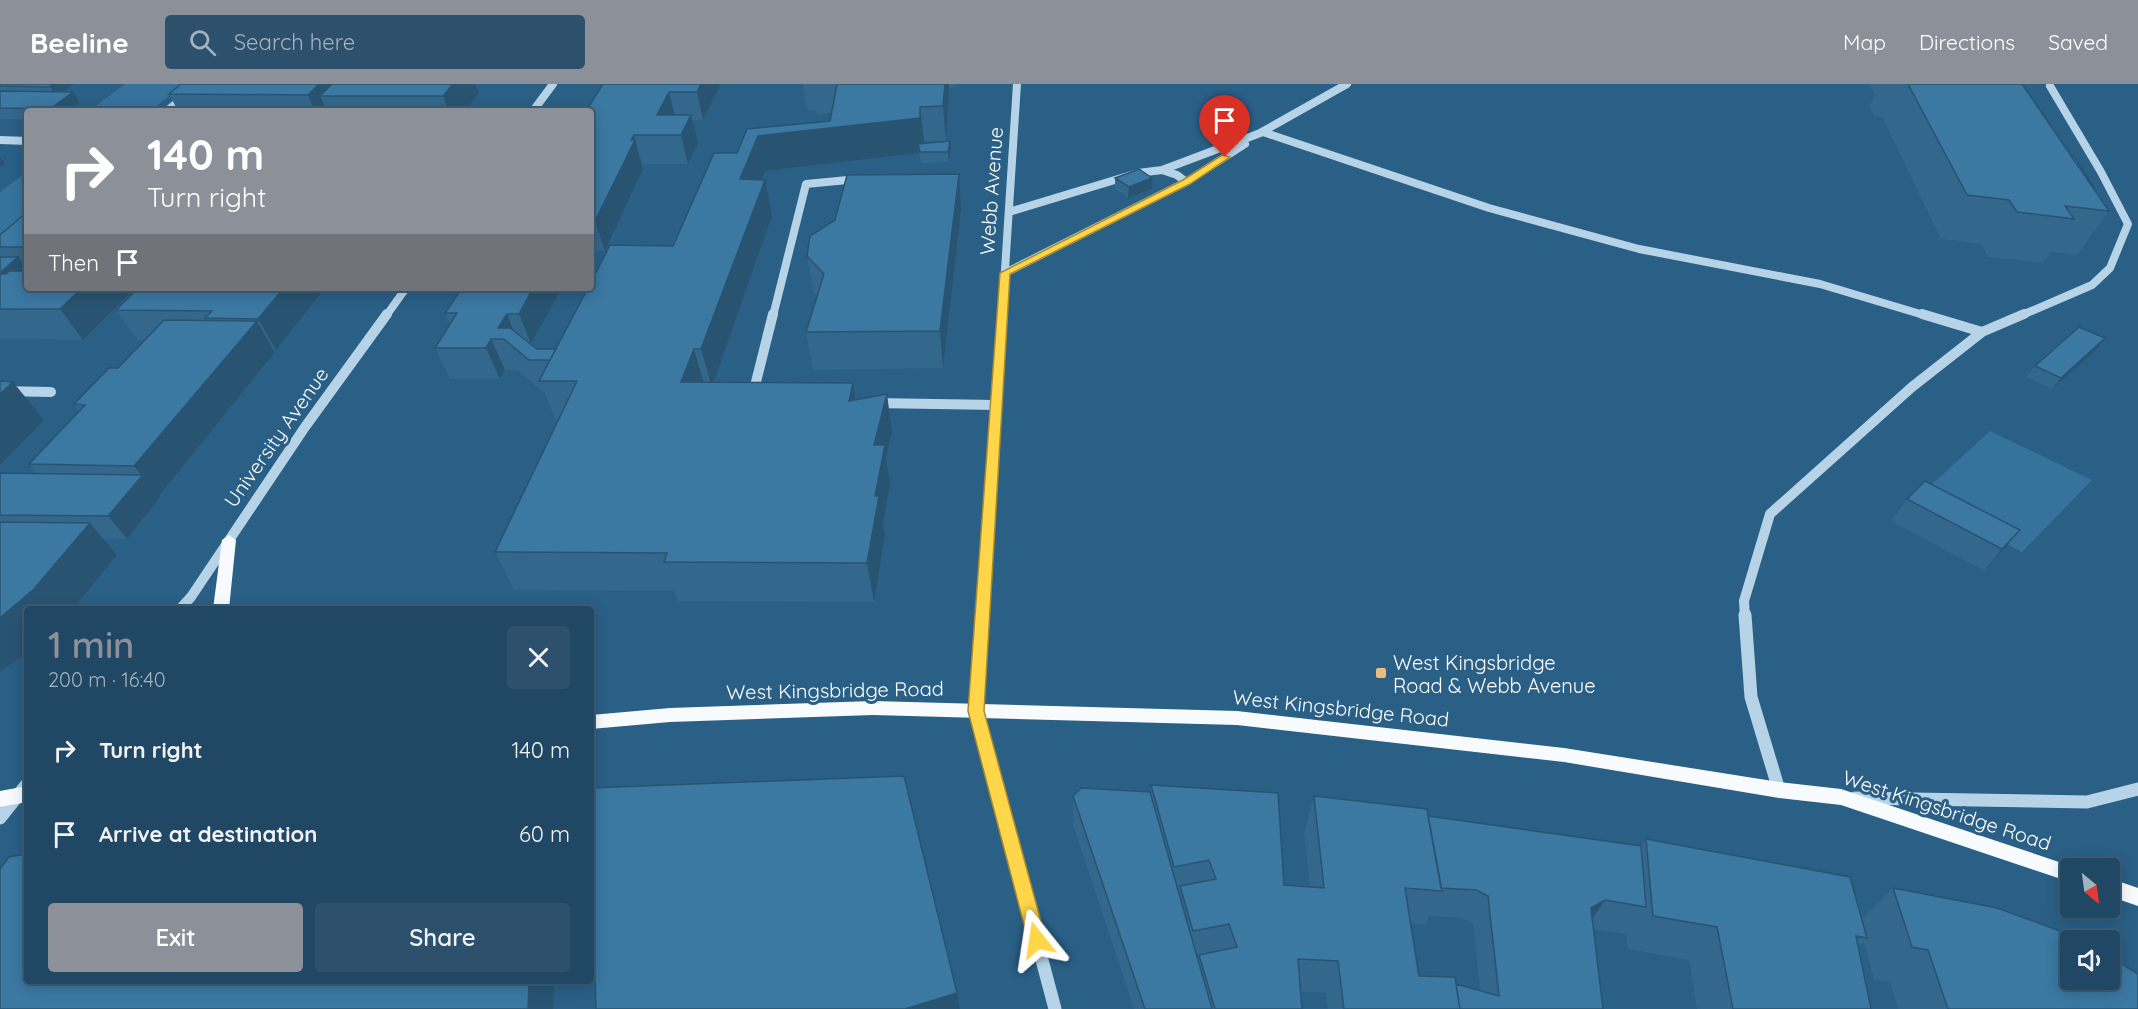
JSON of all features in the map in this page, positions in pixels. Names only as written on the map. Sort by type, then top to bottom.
[{"type":"main road","points":[[221,606],[230,540]]},
{"type":"main road","name":"West Kingsbridge Road","points":[[594,722],[670,715],[873,708],[1237,718],[1564,754],[1779,790],[1841,797],[2060,870]]},
{"type":"main road","points":[[2120,891],[2138,897]]},
{"type":"street","points":[[170,108],[199,84]]},
{"type":"street","points":[[535,108],[553,84]]},
{"type":"street","name":"Webb Avenue","points":[[1017,84],[976,711],[1055,1009]]},
{"type":"street","points":[[1005,273],[1186,182],[1263,132],[1347,84]]},
{"type":"street","points":[[1779,790],[1751,697],[1744,600],[1770,514],[1912,387],[1982,332],[2092,285],[2110,268],[2127,224],[2102,172],[2050,86]]},
{"type":"street","points":[[1009,213],[1138,173],[1162,170],[1263,132],[1489,208],[1640,249],[1820,284],[1982,332]]},
{"type":"street","points":[[0,140],[24,141]]},
{"type":"street","points":[[1162,170],[1177,175],[1186,182]]},
{"type":"street","points":[[762,401],[751,401],[806,184],[871,178]]},
{"type":"street","name":"University Avenue","points":[[182,606],[230,540],[305,427],[404,291]]},
{"type":"street","points":[[0,391],[51,392]]},
{"type":"street","points":[[866,403],[996,405]]},
{"type":"street","points":[[1841,797],[2087,802],[2138,789]]},
{"type":"street","points":[[0,818],[18,793]]},
{"type":"shaded area","points":[[125,84],[183,84],[155,108],[93,108]]},
{"type":"shaded area","points":[[24,174],[24,215],[0,234],[0,192]]},
{"type":"shaded area","points":[[1990,431],[2092,480],[2022,552],[1918,497]]},
{"type":"building","points":[[0,84],[53,84],[50,87],[0,86]]},
{"type":"building","points":[[181,84],[319,84],[308,95],[169,94]]},
{"type":"building","points":[[332,84],[453,84],[443,96],[320,96]]},
{"type":"building","points":[[603,84],[701,84],[697,92],[669,92],[657,115],[691,115],[681,135],[634,135],[631,140],[635,140],[595,221],[594,108],[588,108]]},
{"type":"building","points":[[837,84],[945,84],[943,106],[920,107],[920,118],[758,136],[740,179],[765,180],[701,349],[694,349],[681,382],[853,383],[849,401],[887,394],[874,445],[885,445],[875,496],[879,496],[867,563],[664,562],[667,553],[495,552],[577,381],[539,381],[586,291],[594,291],[594,276],[610,245],[673,246],[714,153],[737,153],[747,129],[830,121]]},
{"type":"building","points":[[1908,84],[2022,84],[2109,211],[2065,206],[2074,219],[2017,212],[2009,200],[1967,195]]},
{"type":"building","points":[[0,91],[73,92],[51,108],[0,108]]},
{"type":"building","points":[[950,141],[948,152],[920,152],[918,144]]},
{"type":"building","points":[[2071,156],[2074,156],[2094,187],[2092,186]]},
{"type":"building","points":[[1139,169],[1152,178],[1129,187],[1115,178]]},
{"type":"building","points":[[959,174],[940,331],[806,332],[824,274],[807,256],[810,236],[835,220],[847,175]]},
{"type":"building","points":[[24,215],[24,247],[0,247],[0,235]]},
{"type":"building","points":[[0,257],[18,257],[0,273]]},
{"type":"building","points":[[9,271],[24,271],[24,291],[79,291],[60,309],[0,309],[0,274],[6,274]]},
{"type":"building","points":[[135,291],[281,291],[258,319],[205,318],[212,311],[116,310]]},
{"type":"building","points":[[460,291],[531,291],[519,314],[507,314],[498,328],[510,328],[537,349],[556,349],[550,360],[529,360],[504,339],[491,339],[486,348],[435,348],[457,313],[445,313]]},
{"type":"building","points":[[164,320],[257,321],[134,466],[29,464],[85,405],[74,404],[109,368],[118,368]]},
{"type":"building","points":[[2079,327],[2105,338],[2061,378],[2035,366]]},
{"type":"building","points":[[0,381],[13,382],[0,394]]},
{"type":"building","points":[[0,473],[142,476],[108,516],[0,515]]},
{"type":"building","points":[[1925,481],[2020,530],[2002,549],[1907,499]]},
{"type":"building","points":[[0,522],[90,523],[34,589],[0,618]]},
{"type":"building","points":[[904,776],[957,993],[905,1009],[596,1009],[594,788]]},
{"type":"building","points":[[1151,785],[1278,793],[1284,885],[1324,888],[1314,796],[1427,809],[1442,891],[1405,888],[1419,976],[1455,977],[1460,1009],[1344,1009],[1338,961],[1298,959],[1302,1009],[1215,1009],[1199,955],[1237,947],[1229,924],[1193,931],[1180,886],[1216,879],[1209,860],[1174,867]]},
{"type":"building","points":[[1081,788],[1150,792],[1212,1009],[1145,1009],[1073,796]]},
{"type":"building","points":[[1428,816],[1641,846],[1646,907],[1605,900],[1591,908],[1603,1009],[1460,1009],[1456,984],[1499,996],[1488,896],[1476,890],[1441,888]]},
{"type":"building","points":[[1646,839],[1850,877],[1867,938],[1856,936],[1871,1009],[1733,1009],[1717,927],[1653,916]]},
{"type":"building","points":[[24,854],[24,984],[529,984],[528,1009],[0,1009],[0,869],[9,857]]},
{"type":"building","points":[[1893,888],[1997,908],[2060,931],[2060,990],[2120,990],[2120,963],[2138,974],[2138,1009],[1948,1009],[1928,950],[1912,947]]},
{"type":"place","name":"West Kingsbridge Road & Webb Avenue","points":[[1381,673]]},
{"type":"route","points":[[1037,940],[976,711],[1005,273],[1186,182],[1225,157]]}]
